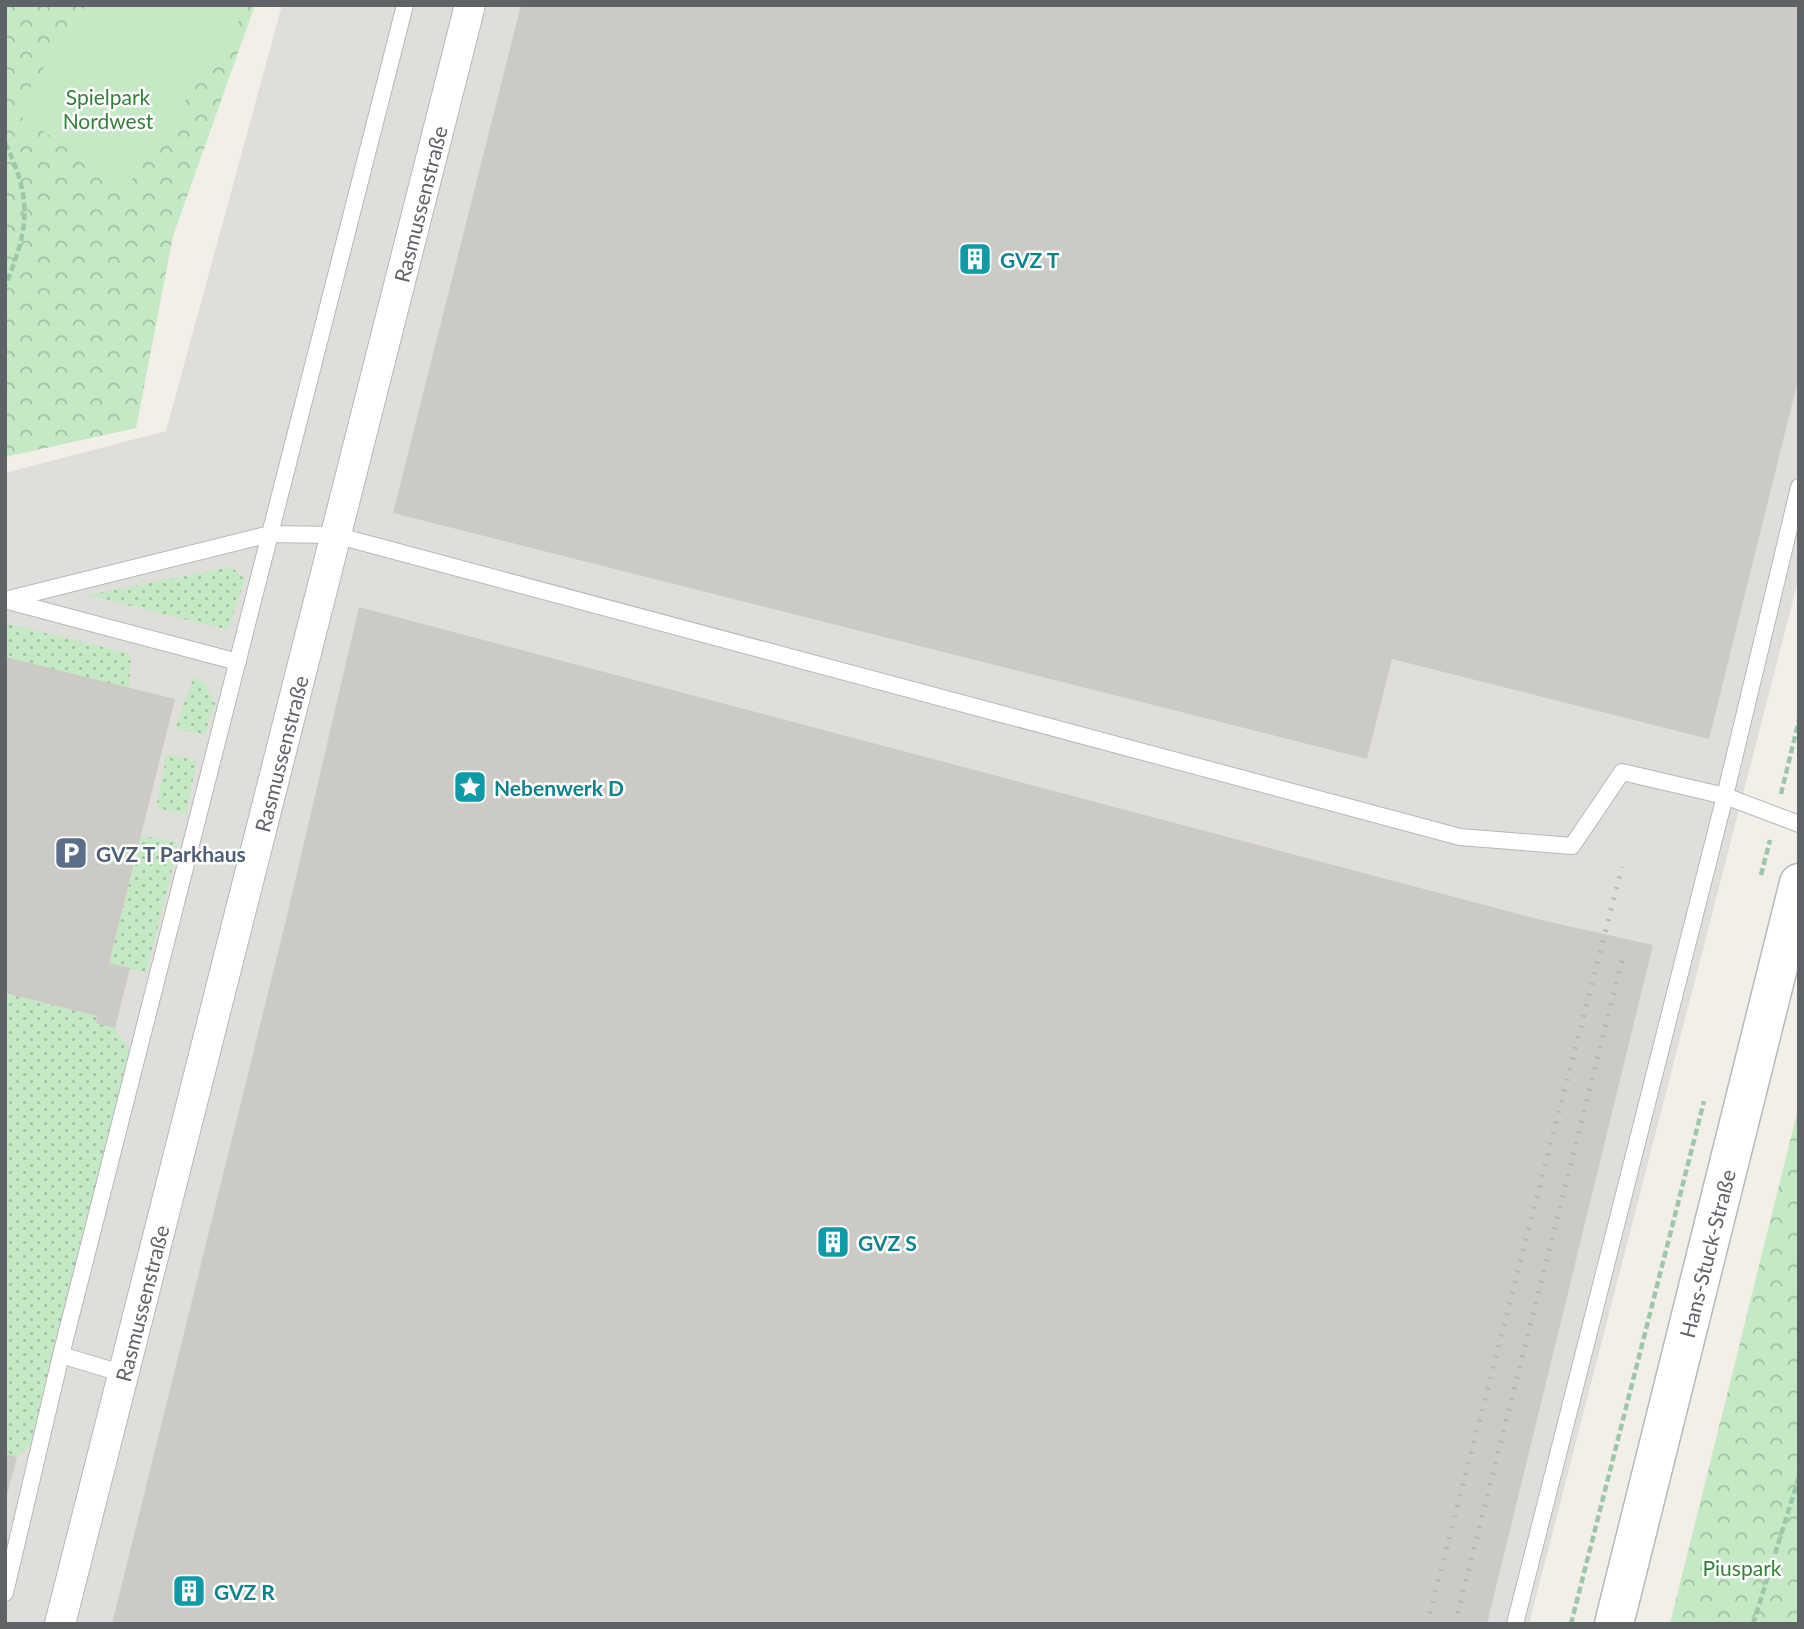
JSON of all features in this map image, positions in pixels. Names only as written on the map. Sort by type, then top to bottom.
[{"type":"main road","name":"Hans-Stuck-Straße","points":[[1614,1624],[1799,883]]},
{"type":"street","name":"Rasmussenstraße","points":[[60,1624],[470,5]]},
{"type":"lane","points":[[5,1593],[61,1355],[405,5]]},
{"type":"lane","points":[[1515,1624],[1725,796],[1799,487]]},
{"type":"lane","points":[[5,600],[270,534],[335,535],[1460,838],[1572,846],[1622,772],[1725,796],[1799,824]]},
{"type":"lane","points":[[5,600],[237,662]]},
{"type":"lane","points":[[61,1355],[124,1374]]},
{"type":"path","points":[[5,143],[16,166],[27,213],[18,256],[5,286]]},
{"type":"path","points":[[1759,883],[1799,720]]},
{"type":"path","points":[[1571,1624],[1705,1097]]},
{"type":"path","points":[[1753,1624],[1799,1477]]},
{"type":"shaded area","points":[[282,5],[1799,5],[1799,577],[1529,1624],[5,1624],[5,473],[166,431]]},
{"type":"green space","name":"Spielpark Nordwest","points":[[5,5],[255,5],[173,236],[136,428],[5,457]]},
{"type":"green space","points":[[86,5],[229,5],[243,15],[127,187],[14,112]]},
{"type":"green space","points":[[231,567],[245,579],[228,630],[87,595]]},
{"type":"green space","points":[[5,623],[131,654],[129,688],[5,657]]},
{"type":"green space","points":[[194,677],[205,683],[215,704],[204,735],[175,728]]},
{"type":"green space","points":[[167,754],[197,760],[186,814],[156,808]]},
{"type":"green space","points":[[141,835],[179,843],[146,973],[109,963]]},
{"type":"green space","points":[[5,993],[97,1016],[96,1023],[115,1028],[130,1050],[30,1446],[17,1457],[5,1454]]},
{"type":"green space","name":"Piuspark","points":[[1799,1105],[1799,1624],[1670,1624]]},
{"type":"building","name":"GVZ T","points":[[521,5],[1799,5],[1799,376],[1709,739],[1392,659],[1367,759],[393,513]]},
{"type":"building","points":[[359,607],[1541,920],[1653,945],[1487,1624],[112,1624],[286,920]]},
{"type":"building","name":"GVZ T Parkhaus","points":[[5,657],[175,699],[109,963],[130,968],[115,1028],[96,1023],[97,1016],[5,993]]},
{"type":"building","points":[[5,1454],[17,1457],[6,1499],[5,1498]]},
{"type":"railway","points":[[1427,1624],[1622,867]]},
{"type":"railway","points":[[1455,1624],[1624,953]]},
{"type":"place","name":"GVZ T","points":[[975,259]]},
{"type":"place","name":"Nebenwerk D","points":[[470,787]]},
{"type":"place","name":"GVZ T Parkhaus","points":[[71,853]]},
{"type":"place","name":"GVZ S","points":[[833,1242]]},
{"type":"place","name":"GVZ R","points":[[189,1591]]}]
